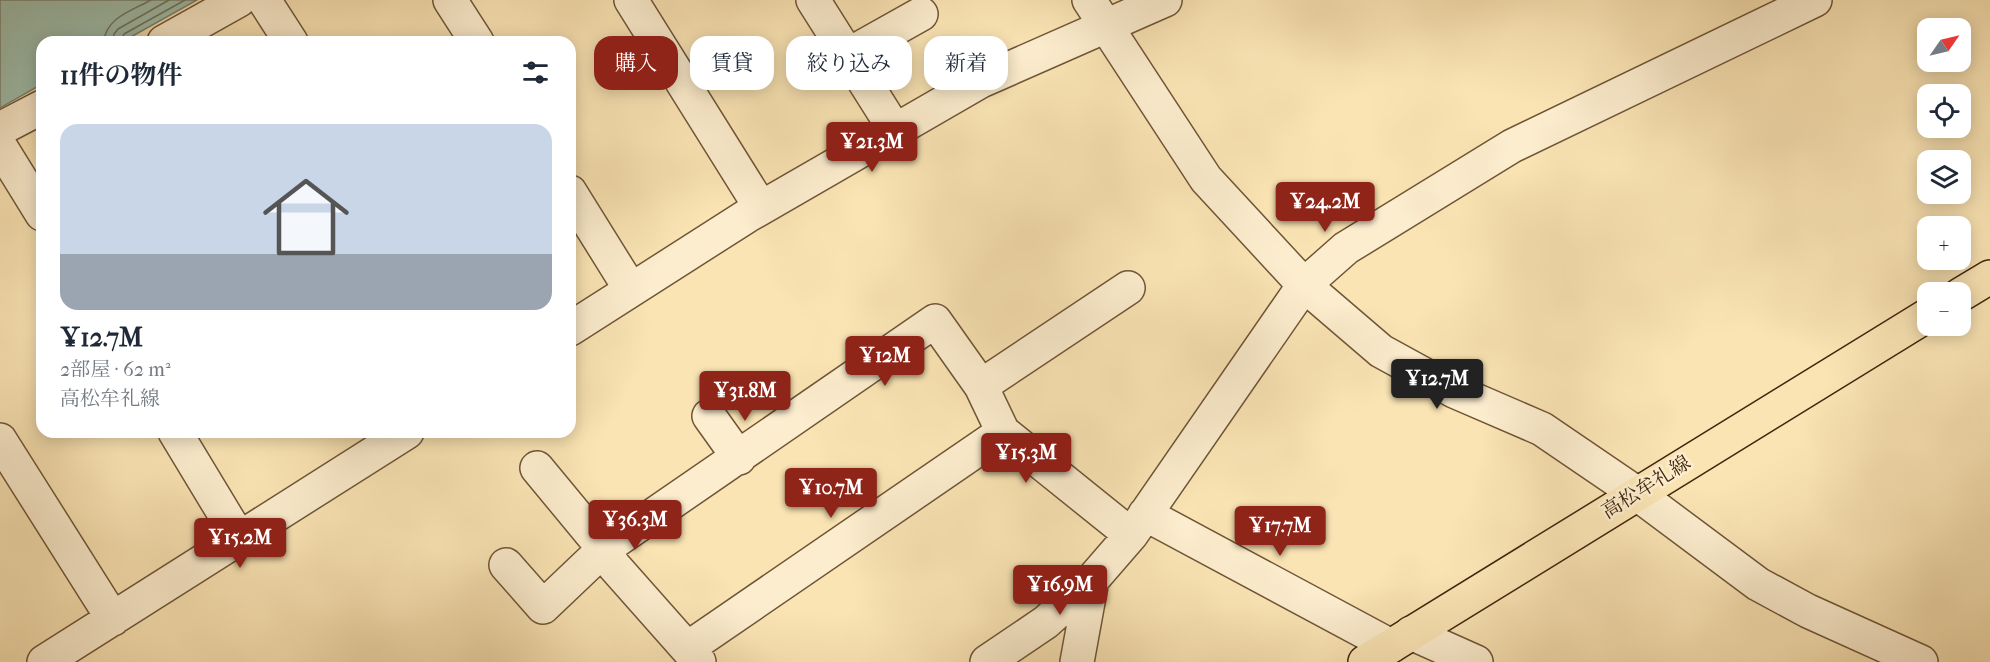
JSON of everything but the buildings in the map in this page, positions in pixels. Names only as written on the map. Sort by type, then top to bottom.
[{"type":"main road","points":[[1971,288],[1990,277]]},
{"type":"main road","name":"高松牟礼線","points":[[1389,647],[1917,322]]},
{"type":"street","points":[[175,36],[239,0]]},
{"type":"street","points":[[264,0],[287,36]]},
{"type":"street","points":[[450,0],[473,36]]},
{"type":"street","points":[[631,0],[761,208]]},
{"type":"street","points":[[813,0],[836,36]]},
{"type":"street","points":[[576,325],[761,208],[1097,13],[1165,0]]},
{"type":"street","points":[[987,662],[1046,622],[1092,580],[1138,524],[1304,285],[1346,248],[1512,146],[1815,0]]},
{"type":"street","points":[[1097,13],[1206,179],[1304,285],[1381,351],[1454,391],[1542,429],[1636,493],[1758,584],[1808,611],[1921,662]]},
{"type":"street","points":[[882,36],[921,14]]},
{"type":"street","points":[[870,90],[895,130]]},
{"type":"street","points":[[0,129],[36,110]]},
{"type":"street","points":[[0,146],[36,204]]},
{"type":"street","points":[[576,202],[631,290]]},
{"type":"street","points":[[981,386],[1128,288]]},
{"type":"street","points":[[506,565],[543,607],[604,549],[935,321],[981,386],[1002,432],[1138,524],[1389,647],[1476,662]]},
{"type":"street","points":[[709,416],[739,458]]},
{"type":"street","points":[[537,468],[604,549],[614,566],[693,655],[1002,432]]},
{"type":"street","points":[[179,438],[239,538]]},
{"type":"street","points":[[45,662],[239,538],[364,443],[384,438]]},
{"type":"street","points":[[0,440],[113,619]]},
{"type":"street","points":[[1077,662],[1092,580]]},
{"type":"water","points":[[0,0],[197,0],[133,36],[36,36],[36,87],[0,108]]}]
